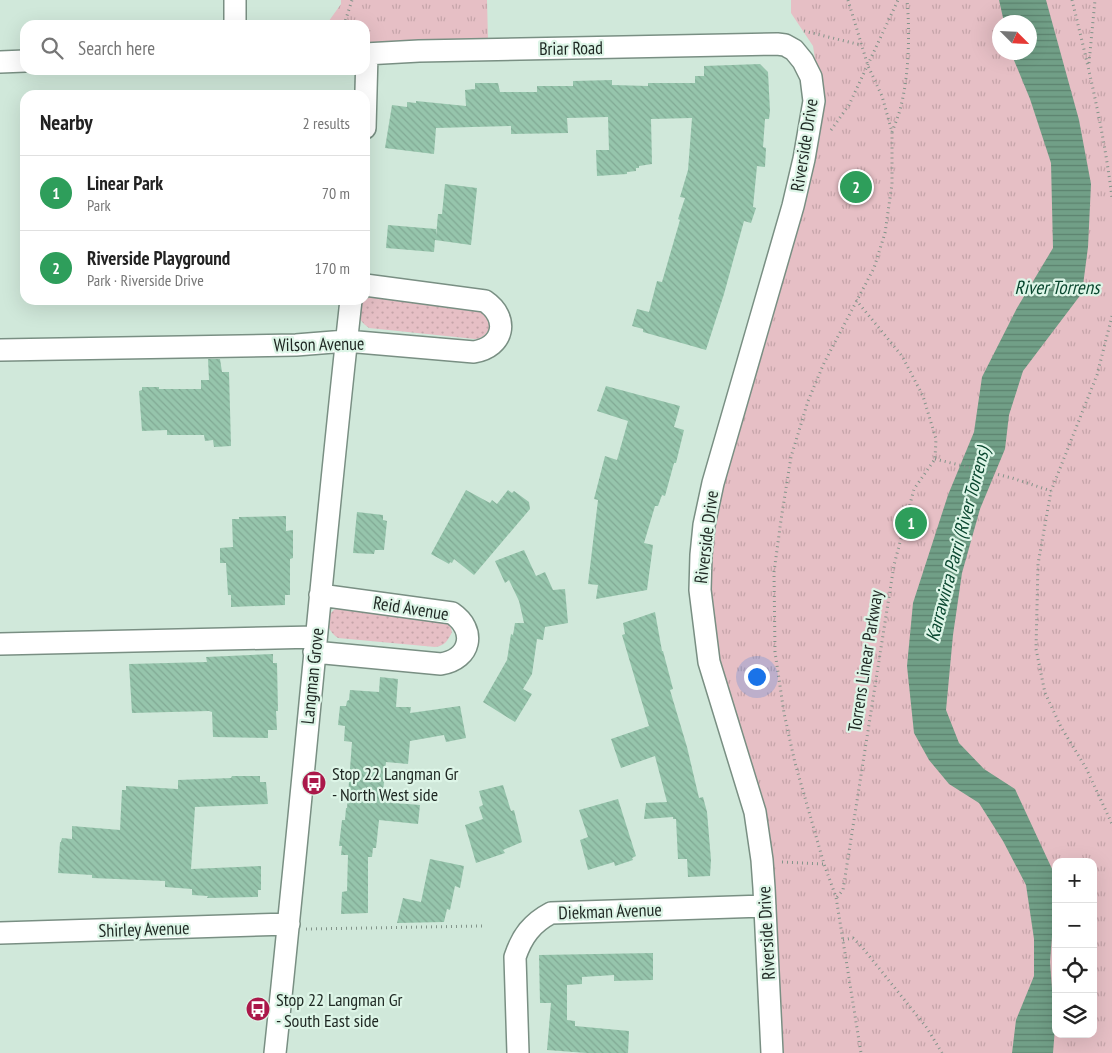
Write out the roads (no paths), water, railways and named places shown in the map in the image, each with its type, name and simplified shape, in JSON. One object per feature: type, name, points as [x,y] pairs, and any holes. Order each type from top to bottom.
[{"type":"street","points":[[235,0],[235,20]]},
{"type":"street","name":"Briar Road","points":[[370,54],[777,44]]},
{"type":"street","name":"Riverside Drive","points":[[772,1053],[762,860],[755,812],[709,662],[700,590],[704,525],[712,483],[793,206],[814,101],[811,77],[803,61],[794,50],[785,45],[777,44]]},
{"type":"street","points":[[0,62],[20,61]]},
{"type":"street","points":[[366,75],[366,90]]},
{"type":"street","name":"Wilson Avenue","points":[[0,350],[296,345],[346,341],[474,352],[483,351],[494,344],[498,336],[500,329],[499,316],[493,307],[485,301],[370,286]]},
{"type":"street","name":"Langman Grove","points":[[275,1053],[297,927],[315,645],[350,305]]},
{"type":"street","name":"Reid Avenue","points":[[0,644],[315,645],[441,664],[461,656],[468,641],[466,628],[460,619],[452,613],[320,595]]},
{"type":"street","name":"Diekman Avenue","points":[[518,1053],[515,957],[520,943],[529,928],[551,912],[765,906]]},
{"type":"street","name":"Shirley Avenue","points":[[0,933],[297,927]]},
{"type":"water","name":"River Torrens","points":[[999,0],[1046,0],[1079,120],[1091,184],[1088,247],[1082,293],[1023,371],[1009,415],[1005,449],[980,509],[962,573],[953,635],[946,710],[959,743],[984,769],[1015,789],[1052,869],[1050,962],[1052,1038],[1054,1038],[1053,1053],[1012,1053],[1016,1020],[1034,976],[1034,939],[1026,885],[1003,841],[979,803],[949,784],[929,760],[914,733],[907,666],[913,603],[948,495],[974,432],[982,377],[1017,308],[1053,248],[1051,163],[1030,99],[1014,60],[1037,60],[1037,15],[1002,15]]},
{"type":"place","name":"Riverside Playground","points":[[856,187]]},
{"type":"place","name":"Linear Park","points":[[911,523]]},
{"type":"place","name":"Stop 22 Langman Gr - North West side","points":[[314,783]]},
{"type":"place","name":"Stop 22 Langman Gr - South East side","points":[[258,1009]]},
{"type":"water label","name":"Karrawirra Parri (River Torrens)","points":[[957,544]]}]
